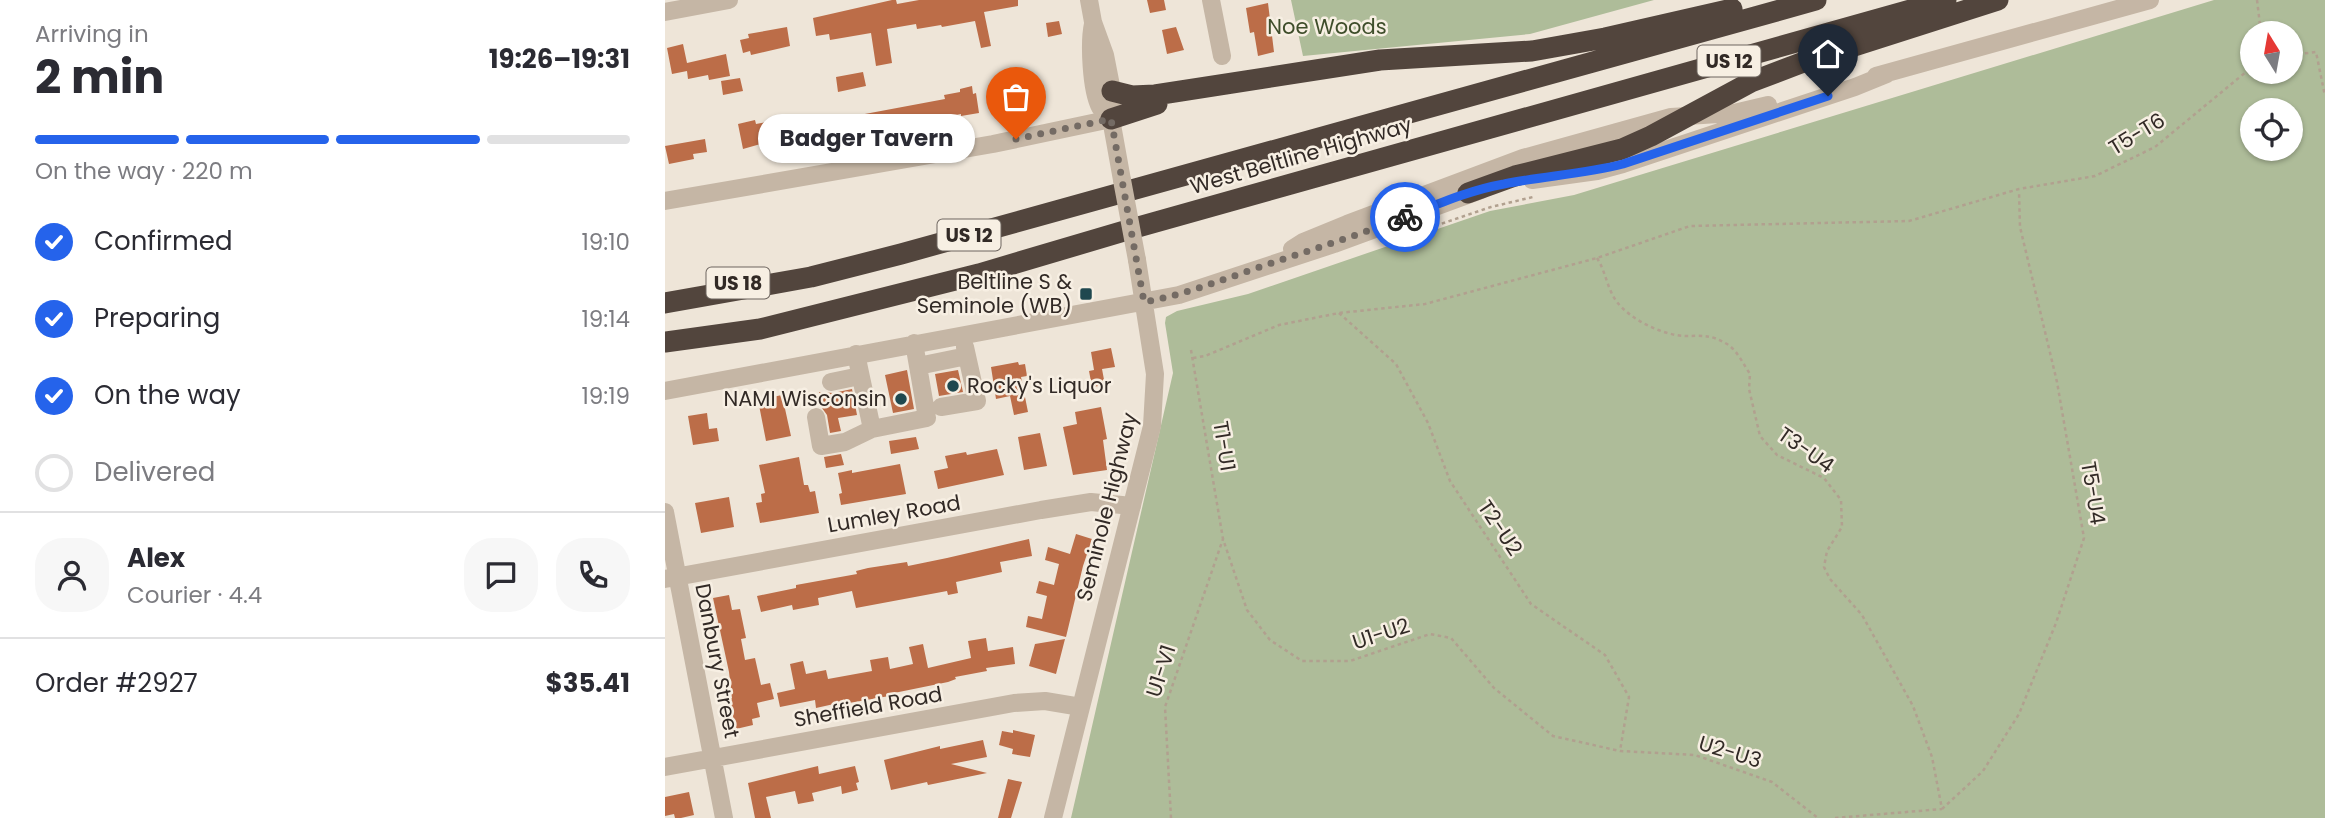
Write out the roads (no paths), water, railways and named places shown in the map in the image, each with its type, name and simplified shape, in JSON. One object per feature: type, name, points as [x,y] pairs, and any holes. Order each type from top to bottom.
[{"type":"highway","points":[[1112,91],[1141,96],[1234,85],[1380,60],[1476,55],[1570,45],[1774,0]]},
{"type":"highway","name":"West Beltline Highway","points":[[665,303],[811,277],[927,247],[1816,0]]},
{"type":"highway","name":"West Beltline Highway","points":[[665,342],[760,329],[979,274],[1144,225],[1947,0]]},
{"type":"highway","points":[[1468,193],[1515,176],[1622,149],[1751,82],[1801,63],[1998,0]]},
{"type":"highway","points":[[1111,119],[1139,108],[1234,85]]},
{"type":"highway","name":"US 18","points":[[665,289],[811,277]]},
{"type":"highway","name":"US 18","points":[[665,350],[760,329]]},
{"type":"street","points":[[665,12],[729,0]]},
{"type":"street","name":"Seminole Highway","points":[[1053,818],[1152,426],[1155,397],[1155,374],[1144,302],[1111,119],[1114,101],[1089,0]]},
{"type":"street","points":[[1211,0],[1222,56]]},
{"type":"street","points":[[665,391],[1179,295],[1334,244],[1468,193],[1504,184],[1597,171],[1623,164],[1887,74],[2150,0]]},
{"type":"street","name":"Seminole Highway","points":[[1093,22],[1090,49],[1097,98],[1100,108],[1111,119]]},
{"type":"street","points":[[1269,264],[1303,242],[1498,167],[1671,117],[1734,113],[1852,80],[1887,74]]},
{"type":"street","points":[[665,201],[993,144],[1111,119]]},
{"type":"street","points":[[941,407],[977,401],[963,334]]},
{"type":"street","points":[[815,417],[821,446],[845,442],[873,429],[927,418],[913,344]]},
{"type":"street","points":[[856,354],[873,429]]},
{"type":"street","points":[[918,366],[967,356]]},
{"type":"street","points":[[831,382],[860,376]]},
{"type":"street","name":"Lumley Road","points":[[671,578],[1041,509],[1091,502],[1132,506]]},
{"type":"street","name":"Danbury Street","points":[[665,512],[671,578],[725,818]]},
{"type":"street","name":"Sheffield Road","points":[[665,767],[1014,703],[1045,701],[1080,707]]},
{"type":"place","name":"Badger Tavern","points":[[1016,139]]},
{"type":"place","name":"Beltline S & Seminole (WB)","points":[[1086,294]]},
{"type":"place","name":"Rocky's Liquor","points":[[953,386]]},
{"type":"place","name":"NAMI Wisconsin","points":[[901,399]]},
{"type":"park label","name":"Noe Woods","points":[[1327,27]]}]
